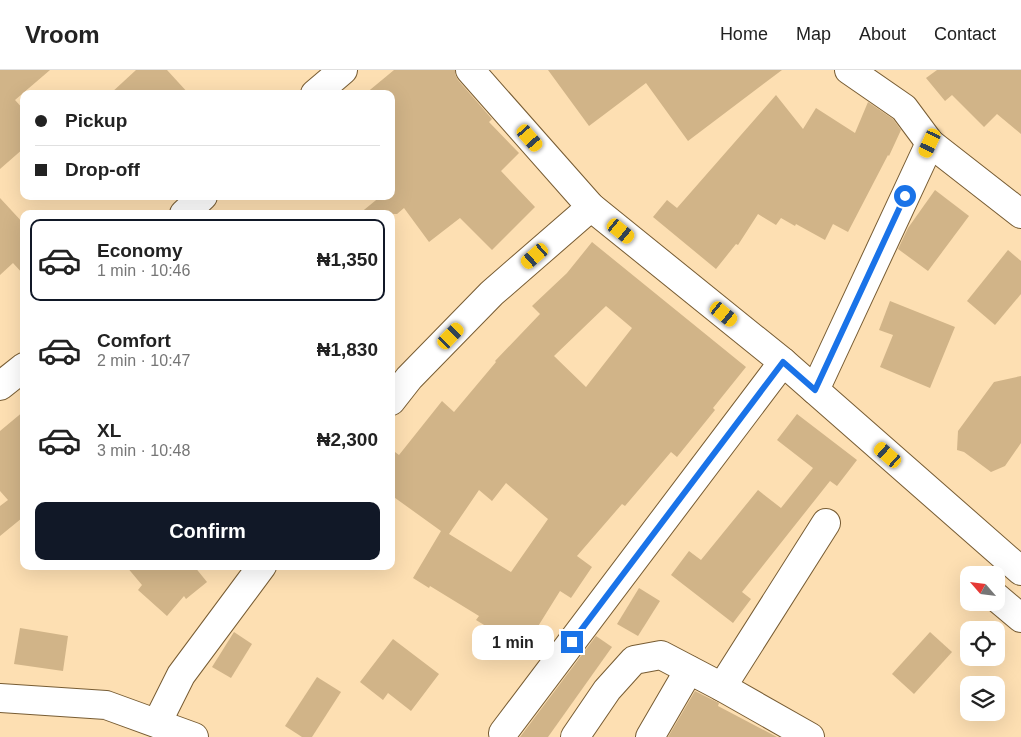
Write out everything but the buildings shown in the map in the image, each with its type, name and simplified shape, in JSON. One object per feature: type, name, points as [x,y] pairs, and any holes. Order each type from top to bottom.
[{"type":"street","points":[[320,90],[342,70]]},
{"type":"street","points":[[470,70],[591,207],[783,362],[1021,571]]},
{"type":"street","points":[[849,70],[904,108],[930,143],[1021,214]]},
{"type":"street","points":[[815,390],[930,143]]},
{"type":"street","points":[[188,210],[199,200]]},
{"type":"street","points":[[395,396],[409,378],[492,293],[591,207]]},
{"type":"street","points":[[503,733],[783,362]]},
{"type":"street","points":[[0,386],[20,370]]},
{"type":"street","points":[[722,687],[826,523]]},
{"type":"street","points":[[157,723],[181,674],[259,570]]},
{"type":"street","points":[[1005,605],[1021,618]]},
{"type":"street","points":[[574,737],[607,690],[634,660],[661,655],[722,687],[802,735]]},
{"type":"street","points":[[650,737],[689,670]]},
{"type":"street","points":[[0,698],[106,705],[194,737]]},
{"type":"route","points":[[572,642],[783,362],[815,390],[905,196]]}]
